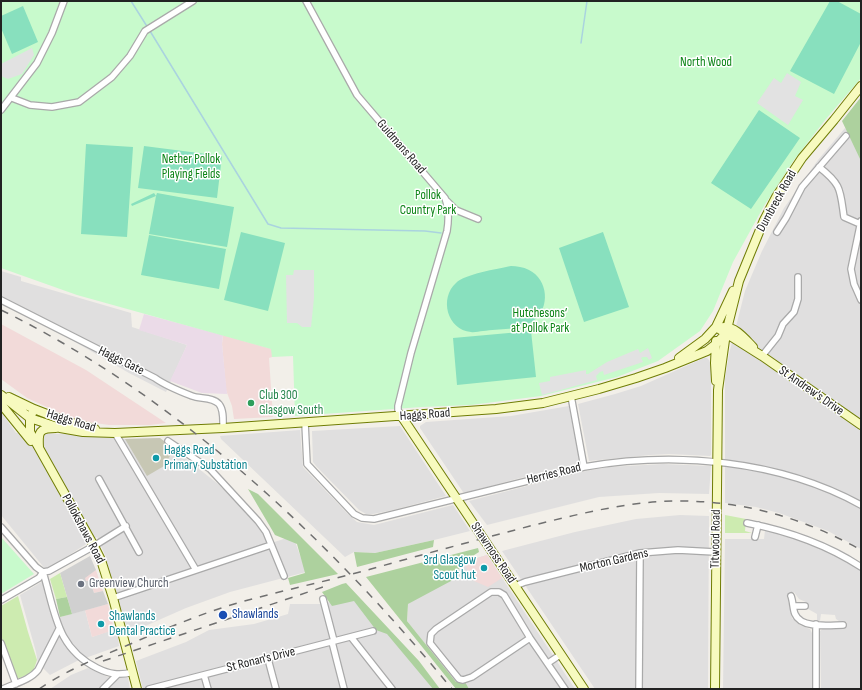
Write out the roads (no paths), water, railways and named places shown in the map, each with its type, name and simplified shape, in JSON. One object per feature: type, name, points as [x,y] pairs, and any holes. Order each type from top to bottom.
[{"type":"main road","name":"Dumbreck Road","points":[[727,330],[738,281],[761,226],[776,196],[802,158],[861,86]]},
{"type":"main road","points":[[665,368],[705,339],[716,326],[738,281]]},
{"type":"main road","name":"St Andrew's Drive","points":[[716,326],[727,330],[861,425]]},
{"type":"main road","name":"Titwood Road","points":[[716,326],[715,374],[718,390]]},
{"type":"main road","name":"Haggs Road","points":[[1,394],[30,418],[60,428],[83,432],[223,428],[402,417],[510,408],[543,403],[572,396],[620,383],[665,368],[707,351],[716,344],[727,330]]},
{"type":"main road","name":"Titwood Road","points":[[715,689],[715,552],[718,390],[727,330]]},
{"type":"main road","points":[[1,394],[34,409],[30,418]]},
{"type":"main road","points":[[1,404],[20,429],[39,450]]},
{"type":"main road","name":"Haggs Road","points":[[34,409],[65,421],[111,432]]},
{"type":"main road","name":"Shawmoss Road","points":[[402,417],[584,689]]},
{"type":"main road","name":"Pollokshaws Road","points":[[30,418],[30,432],[101,560],[113,598],[137,689]]},
{"type":"main road","points":[[39,450],[38,435],[41,431],[50,428],[60,428]]},
{"type":"street","points":[[1,110],[12,98],[38,63],[52,33],[64,1]]},
{"type":"street","points":[[12,98],[30,105],[52,107],[79,102],[112,77],[130,56],[145,31],[192,1]]},
{"type":"street","name":"Guidmans Road","points":[[306,1],[357,95],[456,210],[478,219]]},
{"type":"street","points":[[777,232],[802,187],[846,136]]},
{"type":"street","points":[[819,167],[830,175],[839,186],[844,217],[860,222],[851,269],[854,284],[861,300]]},
{"type":"street","points":[[402,417],[398,410],[398,406],[411,353],[447,231],[448,210],[445,198]]},
{"type":"street","points":[[762,356],[778,336],[783,324],[794,312],[798,299],[798,277]]},
{"type":"street","name":"Haggs Gate","points":[[1,300],[155,378],[164,384],[193,396],[216,401],[222,410],[223,428]]},
{"type":"street","points":[[572,396],[584,467]]},
{"type":"street","name":"Herries Road","points":[[305,423],[307,464],[354,514],[366,519],[374,519],[584,467],[617,462],[656,459],[717,462],[770,471],[797,478],[861,505]]},
{"type":"street","points":[[111,432],[120,442],[196,570]]},
{"type":"street","points":[[168,441],[210,469],[258,521],[266,532],[284,576]]},
{"type":"street","points":[[99,479],[139,552]]},
{"type":"street","points":[[747,523],[786,532],[811,541],[837,553],[861,567]]},
{"type":"street","points":[[755,537],[758,525]]},
{"type":"street","points":[[43,572],[49,572],[126,526]]},
{"type":"street","points":[[1,527],[43,572],[59,629],[70,648],[85,661],[103,671],[117,675],[124,675],[132,672]]},
{"type":"street","points":[[113,598],[271,546]]},
{"type":"street","name":"Morton Gardens","points":[[515,586],[640,553],[678,550],[715,552]]},
{"type":"street","points":[[639,689],[640,553]]},
{"type":"street","points":[[1,600],[39,578],[43,572]]},
{"type":"street","points":[[530,638],[472,677],[463,680],[459,679],[430,643],[431,634],[436,630],[494,591],[499,592],[504,595],[563,688]]},
{"type":"street","points":[[791,596],[794,612],[800,621],[806,624],[843,625]]},
{"type":"street","points":[[323,599],[344,689]]},
{"type":"street","points":[[794,606],[805,606]]},
{"type":"street","points":[[816,624],[816,689]]},
{"type":"street","points":[[3,689],[30,678],[38,670],[59,629]]},
{"type":"street","name":"St Ronan's Drive","points":[[149,689],[373,631]]},
{"type":"street","points":[[351,637],[392,689]]},
{"type":"street","points":[[1,643],[16,684]]},
{"type":"street","points":[[548,663],[560,655]]},
{"type":"street","points":[[268,659],[276,689]]},
{"type":"street","points":[[103,689],[117,675]]},
{"type":"street","points":[[204,675],[208,689]]},
{"type":"waterway","points":[[131,1],[148,28]]},
{"type":"waterway","points":[[581,43],[587,1]]},
{"type":"waterway","points":[[150,31],[268,224],[281,228],[425,231],[441,233]]},
{"type":"railway","points":[[1,310],[66,345],[128,384],[189,428],[302,526],[405,633],[452,689]]},
{"type":"railway","points":[[39,689],[71,670],[156,633],[226,606],[530,526],[623,506],[642,503],[679,501],[727,504],[751,508],[796,520],[861,550]]},
{"type":"railway","points":[[103,661],[323,587]]},
{"type":"place","name":"Club 300 Glasgow South","points":[[251,403]]},
{"type":"place","name":"Haggs Road Primary Substation","points":[[156,458]]},
{"type":"place","name":"3rd Glasgow Scout hut","points":[[484,568]]},
{"type":"place","name":"Greenview Church","points":[[81,584]]},
{"type":"place","name":"Shawlands","points":[[223,615]]},
{"type":"place","name":"Shawlands Dental Practice","points":[[101,624]]},
{"type":"park label","name":"North Wood","points":[[706,63]]},
{"type":"park label","name":"Nether Pollok Playing Fields","points":[[191,168]]},
{"type":"park label","name":"Pollok Country Park","points":[[428,204]]},
{"type":"park label","name":"Hutchesons’ at Pollok Park","points":[[540,322]]}]
